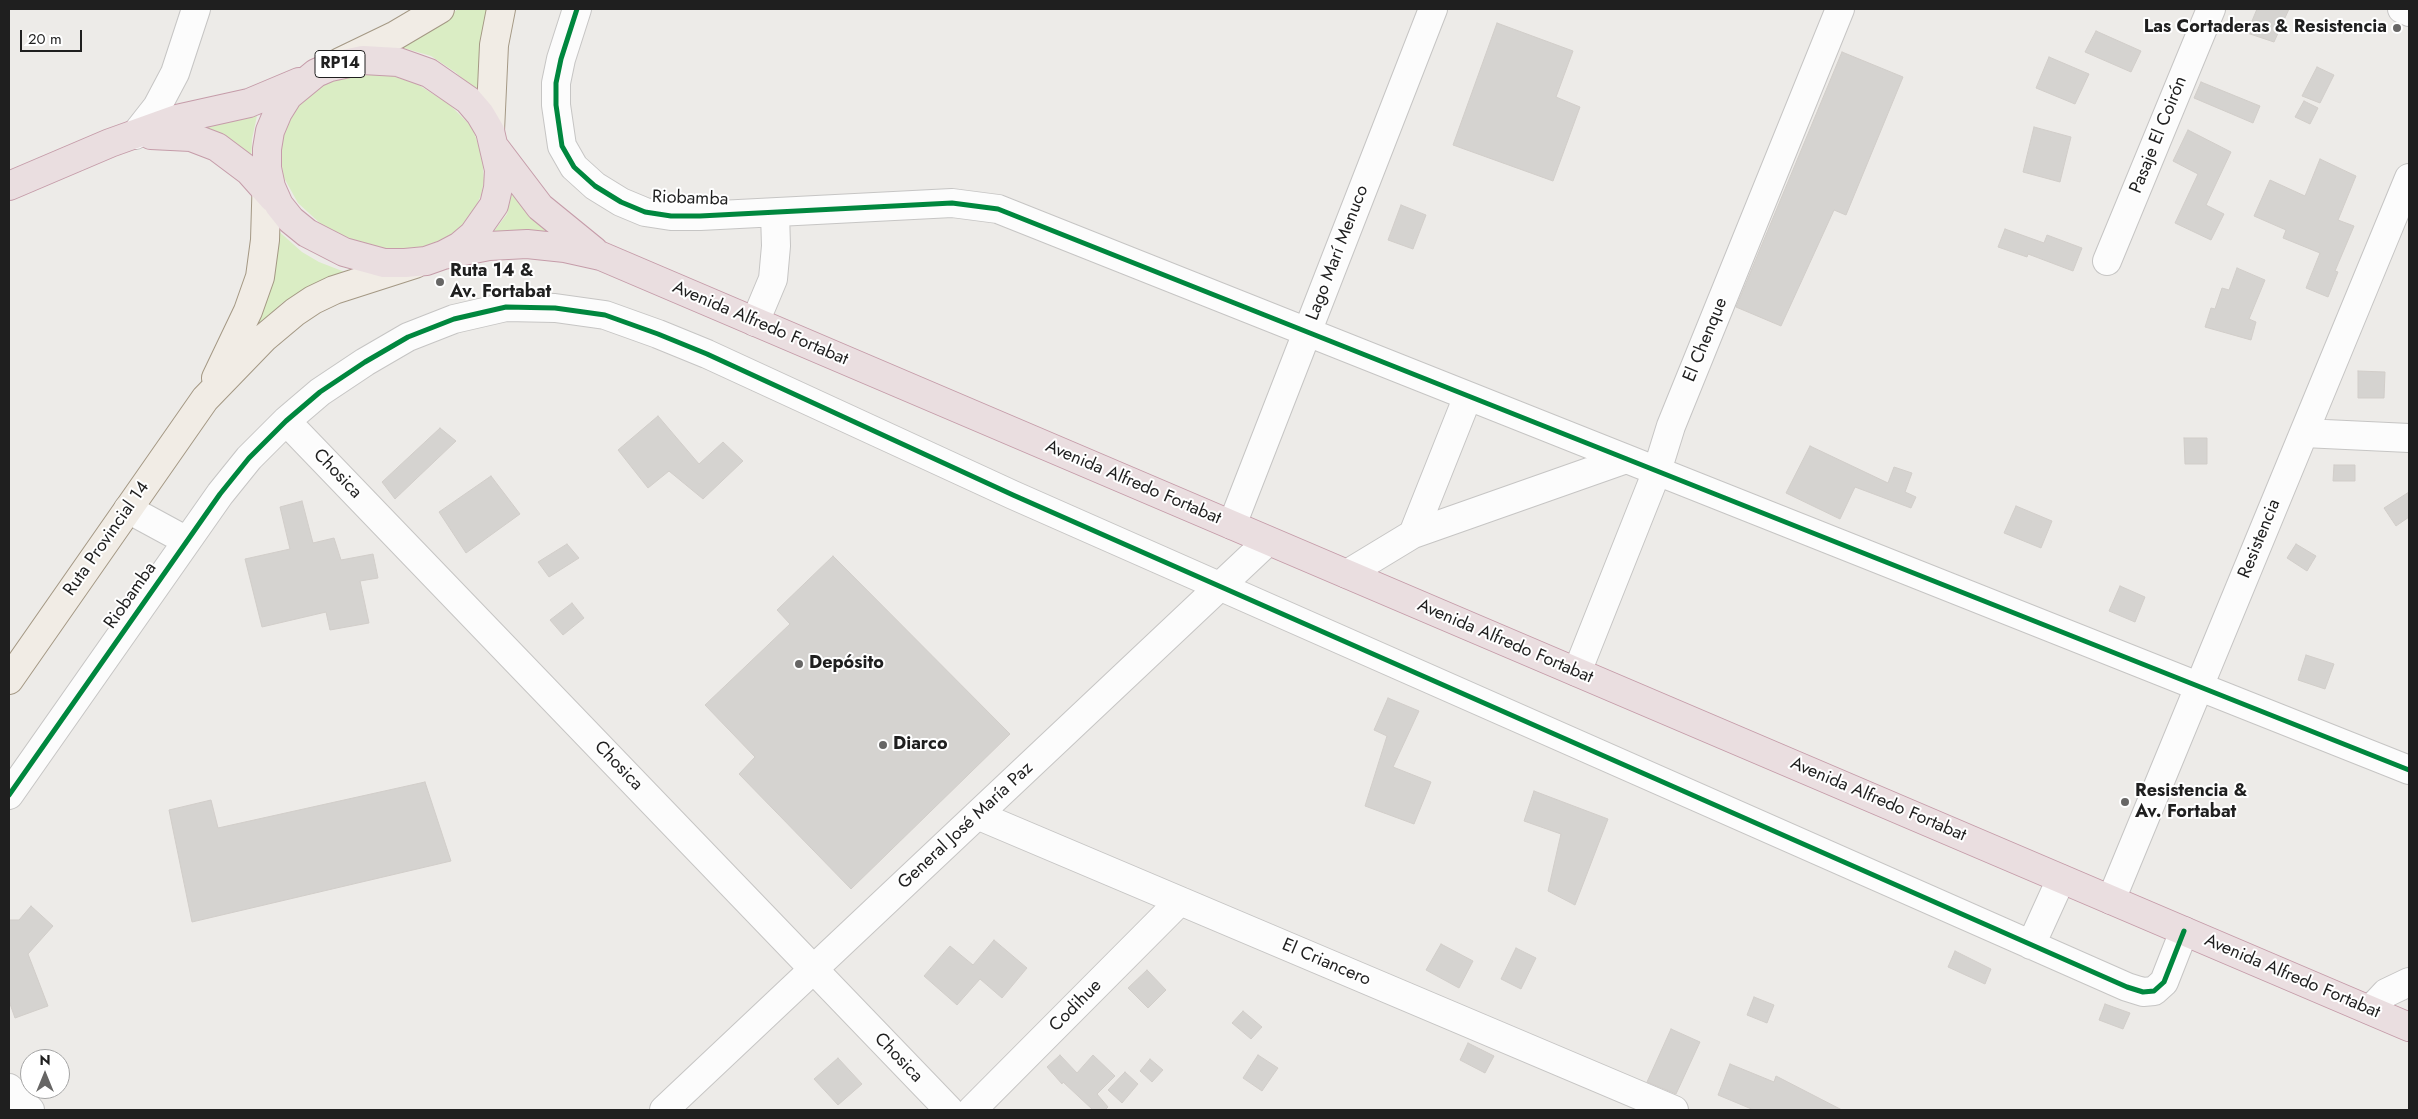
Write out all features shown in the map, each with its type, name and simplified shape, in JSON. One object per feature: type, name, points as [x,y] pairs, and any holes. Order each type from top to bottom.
[{"type":"highway","name":"Ruta Provincial 14","points":[[380,60],[414,67],[442,81],[468,100],[480,114],[493,140],[499,170],[498,188],[494,205],[473,235],[460,246],[435,258],[384,263],[344,252],[307,233],[291,220],[271,188],[267,149],[270,131],[278,112],[288,96],[323,70],[355,61],[380,60]]},
{"type":"highway","points":[[9,186],[88,151],[177,119],[249,103],[323,70]]},
{"type":"highway","points":[[135,135],[178,135],[204,141],[239,162],[271,188]]},
{"type":"highway","name":"Avenida Alfredo Fortabat","points":[[493,140],[540,207],[601,256]]},
{"type":"highway","name":"Avenida Alfredo Fortabat","points":[[435,258],[489,246],[527,244],[565,248],[601,256],[2409,1027]]},
{"type":"main road","name":"Ruta Provincial 14","points":[[323,70],[377,46],[440,9]]},
{"type":"main road","name":"Ruta Provincial 14","points":[[493,140],[494,44],[501,9]]},
{"type":"main road","name":"Ruta Provincial 14","points":[[205,399],[255,292],[265,240],[271,188]]},
{"type":"main road","name":"Ruta Provincial 14","points":[[9,680],[205,399],[264,338],[295,312],[313,300],[334,290],[435,258]]},
{"type":"street","points":[[135,135],[157,106],[175,73],[196,9]]},
{"type":"street","name":"Riobamba","points":[[577,9],[561,58],[556,97],[558,126],[562,146],[574,167],[595,186],[621,202],[645,212],[671,216],[775,213],[944,203],[998,209],[2409,770]]},
{"type":"street","name":"Lago Marí Menuco","points":[[1232,525],[1433,9]]},
{"type":"street","name":"El Chenque","points":[[1577,672],[1657,471],[1671,426],[1840,9]]},
{"type":"street","name":"Pasaje El Coirón","points":[[2107,261],[2211,9]]},
{"type":"street","points":[[2402,9],[2409,12]]},
{"type":"street","name":"Resistencia","points":[[2111,900],[2409,178]]},
{"type":"street","points":[[755,322],[773,279],[776,246],[775,213]]},
{"type":"street","name":"Riobamba","points":[[9,795],[220,494],[249,458],[286,421],[320,392],[365,362],[408,337],[454,319],[506,307],[555,308],[605,315],[707,354],[1220,586],[2127,987],[2143,992],[2154,991],[2164,982],[2184,931]]},
{"type":"street","points":[[1413,534],[1468,396]]},
{"type":"street","name":"Chosica","points":[[286,421],[949,1110]]},
{"type":"street","points":[[2304,433],[2409,438]]},
{"type":"street","points":[[1347,574],[1413,534],[1626,458]]},
{"type":"street","points":[[128,509],[187,541]]},
{"type":"street","name":"General José María Paz","points":[[664,1110],[1268,541]]},
{"type":"street","name":"El Criancero","points":[[977,815],[1674,1110]]},
{"type":"street","points":[[2031,945],[2061,879]]},
{"type":"street","name":"Codihue","points":[[972,1110],[1180,901]]},
{"type":"street","points":[[2370,1010],[2386,993],[2409,982]]},
{"type":"street","points":[[9,1088],[30,1110]]},
{"type":"green space","points":[[458,9],[492,9],[483,97],[455,72],[431,56],[392,47],[447,18]]},
{"type":"green space","points":[[383,73],[417,84],[449,104],[472,127],[482,154],[484,181],[476,206],[459,229],[445,239],[429,246],[412,250],[373,248],[322,225],[298,203],[283,176],[280,146],[284,130],[292,112],[315,86],[348,74]]},
{"type":"green space","points":[[258,111],[252,139],[251,162],[186,130],[228,122]]},
{"type":"green space","points":[[512,191],[565,239],[491,235],[507,214]]},
{"type":"green space","points":[[275,228],[302,252],[319,262],[350,274],[298,294],[282,303],[248,337]]},
{"type":"building","points":[[2257,9],[2289,9],[2274,42],[2247,33]]},
{"type":"building","points":[[1497,23],[1573,51],[1556,97],[1580,107],[1553,181],[1453,145]]},
{"type":"building","points":[[2096,31],[2141,51],[2131,72],[2085,52]]},
{"type":"building","points":[[1842,52],[1903,77],[1846,215],[1834,210],[1781,326],[1736,307]]},
{"type":"building","points":[[2049,57],[2089,74],[2075,104],[2036,88]]},
{"type":"building","points":[[2317,67],[2334,75],[2320,103],[2302,96]]},
{"type":"building","points":[[2201,82],[2260,106],[2253,123],[2194,98]]},
{"type":"building","points":[[2304,101],[2318,108],[2310,124],[2295,117]]},
{"type":"building","points":[[2034,127],[2071,137],[2060,182],[2023,172]]},
{"type":"building","points":[[2188,130],[2231,152],[2206,205],[2224,214],[2211,240],[2175,223],[2198,174],[2173,161]]},
{"type":"building","points":[[2320,159],[2356,176],[2338,220],[2354,226],[2335,271],[2338,272],[2328,297],[2306,288],[2320,253],[2283,238],[2286,230],[2254,216],[2270,180],[2305,196]]},
{"type":"building","points":[[1401,205],[1426,215],[1413,249],[1388,240]]},
{"type":"building","points":[[2005,229],[2044,243],[2047,235],[2082,248],[2073,271],[2028,254],[2027,257],[1998,247]]},
{"type":"building","points":[[2237,268],[2265,280],[2249,319],[2256,322],[2251,340],[2205,327],[2211,308],[2215,309],[2222,288],[2229,290]]},
{"type":"building","points":[[2358,371],[2385,372],[2384,398],[2358,398]]},
{"type":"building","points":[[658,416],[699,464],[723,442],[743,461],[703,499],[669,471],[648,488],[618,450]]},
{"type":"building","points":[[440,428],[456,441],[395,499],[382,482]]},
{"type":"building","points":[[2184,438],[2207,438],[2207,464],[2185,464]]},
{"type":"building","points":[[1810,446],[1888,483],[1894,467],[1912,473],[1905,492],[1916,497],[1911,508],[1855,487],[1840,519],[1786,493]]},
{"type":"building","points":[[2334,465],[2355,465],[2355,481],[2333,481]]},
{"type":"building","points":[[491,476],[520,514],[466,553],[439,512]]},
{"type":"building","points":[[2409,492],[2409,517],[2396,526],[2384,508]]},
{"type":"building","points":[[302,501],[313,543],[334,538],[341,560],[373,554],[378,578],[360,581],[369,623],[330,630],[326,612],[262,627],[245,559],[290,549],[280,507]]},
{"type":"building","points":[[2016,506],[2052,521],[2041,548],[2004,533]]},
{"type":"building","points":[[567,544],[579,558],[549,577],[538,562]]},
{"type":"building","points":[[2296,544],[2316,556],[2307,571],[2287,558]]},
{"type":"building","name":"Diarco","points":[[833,556],[1010,734],[851,889],[739,774],[755,757],[705,705],[790,624],[777,610]]},
{"type":"building","points":[[2120,586],[2145,597],[2135,622],[2109,611]]},
{"type":"building","points":[[572,603],[584,618],[563,635],[550,620]]},
{"type":"building","points":[[2306,655],[2334,664],[2325,689],[2298,680]]},
{"type":"building","points":[[1388,698],[1419,711],[1393,767],[1431,782],[1414,824],[1365,806],[1387,736],[1374,730]]},
{"type":"building","points":[[425,782],[451,861],[192,922],[169,810],[211,800],[218,828]]},
{"type":"building","points":[[1534,791],[1608,819],[1575,905],[1548,891],[1561,834],[1524,821]]},
{"type":"building","points":[[31,906],[53,926],[28,954],[48,1006],[15,1018],[9,1001],[9,920],[19,920]]},
{"type":"building","points":[[994,940],[1027,968],[1002,998],[980,979],[957,1005],[924,976],[950,946],[973,965]]},
{"type":"building","points":[[1441,944],[1473,961],[1459,988],[1426,970]]},
{"type":"building","points":[[1516,948],[1536,958],[1521,989],[1501,979]]},
{"type":"building","points":[[1955,951],[1991,969],[1985,984],[1948,967]]},
{"type":"building","points":[[1147,970],[1166,990],[1148,1008],[1128,988]]},
{"type":"building","points":[[1754,997],[1774,1005],[1767,1023],[1747,1015]]},
{"type":"building","points":[[2105,1004],[2130,1013],[2123,1029],[2099,1020]]},
{"type":"building","points":[[1243,1011],[1262,1027],[1251,1039],[1232,1023]]},
{"type":"building","points":[[1671,1029],[1700,1042],[1676,1094],[1647,1082]]},
{"type":"building","points":[[1468,1043],[1494,1056],[1485,1073],[1460,1060]]},
{"type":"building","points":[[1060,1055],[1077,1073],[1093,1055],[1115,1076],[1097,1094],[1108,1107],[1105,1110],[1093,1110],[1063,1082],[1062,1084],[1047,1067]]},
{"type":"building","points":[[1258,1055],[1278,1068],[1262,1091],[1243,1078]]},
{"type":"building","points":[[838,1058],[862,1084],[838,1105],[814,1079]]},
{"type":"building","points":[[1150,1059],[1163,1070],[1152,1082],[1140,1071]]},
{"type":"building","points":[[1730,1064],[1774,1082],[1776,1076],[1842,1110],[1754,1110],[1718,1095]]},
{"type":"building","points":[[1125,1072],[1138,1084],[1122,1103],[1108,1090]]},
{"type":"cycle path","points":[[577,9],[561,59],[556,83],[556,105],[562,146],[574,167],[595,186],[621,202],[645,212],[671,216],[700,216],[952,203],[998,209],[2409,770]]},
{"type":"cycle path","points":[[9,795],[220,494],[249,458],[286,421],[320,392],[365,362],[408,337],[454,319],[506,307],[555,308],[605,315],[707,354],[1013,495],[2127,987],[2143,992],[2154,991],[2164,982],[2184,931]]},
{"type":"place","name":"Las Cortaderas & Resistencia","points":[[2397,28]]},
{"type":"place","name":"Ruta 14 & Av. Fortabat","points":[[440,282]]},
{"type":"place","name":"Depósito","points":[[799,664]]},
{"type":"place","name":"Diarco","points":[[883,745]]},
{"type":"place","name":"Resistencia & Av. Fortabat","points":[[2125,802]]}]
